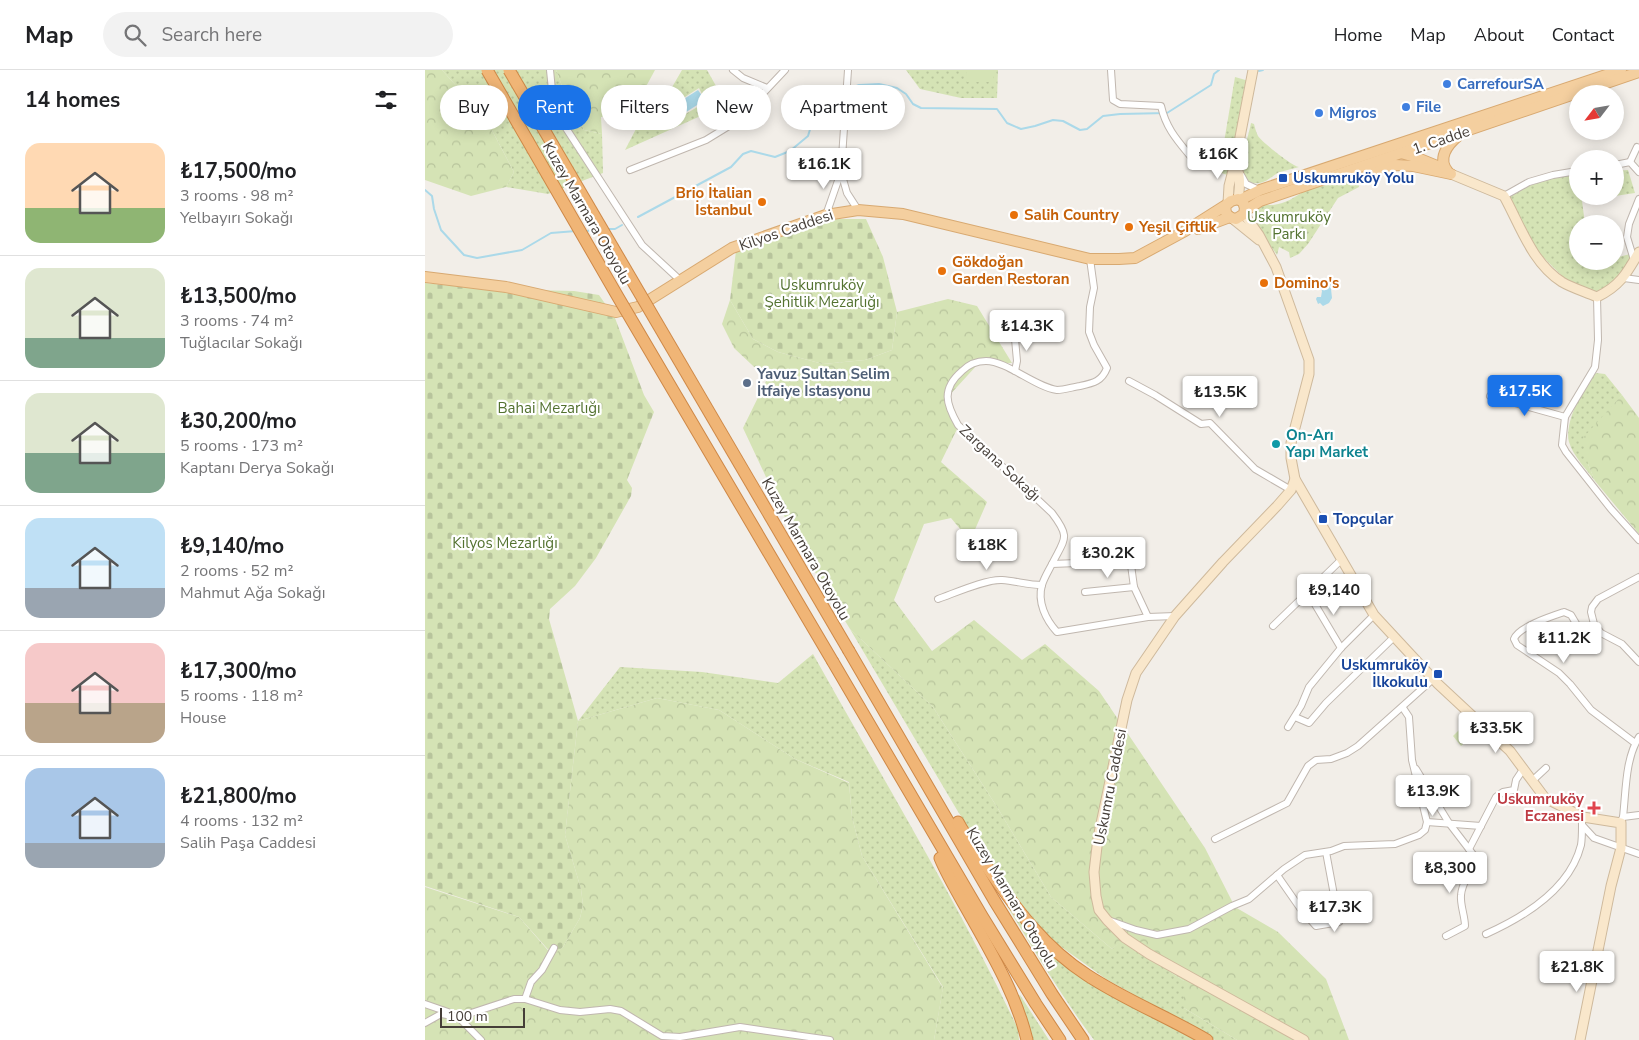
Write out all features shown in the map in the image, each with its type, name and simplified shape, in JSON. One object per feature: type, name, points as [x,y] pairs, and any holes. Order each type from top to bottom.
[{"type":"highway","name":"Kuzey Marmara Otoyolu","points":[[487,70],[927,823],[1014,970],[1060,1040]]},
{"type":"highway","name":"Kuzey Marmara Otoyolu","points":[[509,70],[1009,925],[1083,1040]]},
{"type":"highway","points":[[900,738],[929,776],[960,827],[1012,903],[1046,942],[1073,965],[1098,982],[1207,1040]]},
{"type":"highway","points":[[927,823],[943,864],[1016,1003],[1027,1040]]},
{"type":"main road","points":[[1233,202],[1229,186],[1253,70]]},
{"type":"main road","name":"1. Cadde","points":[[1185,231],[1233,202],[1260,190],[1616,71]]},
{"type":"main road","name":"1. Cadde","points":[[1244,213],[1260,201],[1639,72]]},
{"type":"main road","points":[[1451,174],[1444,167],[1444,153],[1447,146],[1460,134]]},
{"type":"main road","points":[[1384,150],[1415,157],[1439,166],[1451,174]]},
{"type":"main road","points":[[1235,163],[1239,173],[1240,187],[1226,212],[1263,244]]},
{"type":"main road","points":[[1342,174],[1395,165],[1413,166],[1451,174],[1504,196],[1530,247],[1552,274],[1563,283],[1597,297],[1606,293],[1624,278],[1637,256]]},
{"type":"main road","points":[[1185,231],[1231,218],[1239,218],[1244,213],[1245,206],[1233,202]]},
{"type":"main road","points":[[1254,228],[1251,213],[1255,204]]},
{"type":"main road","name":"Kilyos Caddesi","points":[[425,277],[506,286],[615,312],[638,307],[732,248],[826,215],[858,210],[903,214],[1090,259],[1117,260],[1135,258],[1185,231]]},
{"type":"main road","points":[[1244,213],[1276,267],[1309,360],[1309,374],[1291,442],[1291,458],[1295,480],[1374,615],[1433,679],[1510,751],[1545,798],[1582,821],[1622,820],[1621,848],[1611,886],[1580,1040]]},
{"type":"main road","name":"Uskumru Caddesi","points":[[1295,480],[1291,490],[1211,574],[1175,616],[1136,674],[1127,700],[1098,838],[1094,872],[1099,910],[1125,938],[1149,954],[1304,1040]]},
{"type":"street","points":[[550,70],[552,90],[562,122],[642,245],[681,281]]},
{"type":"street","points":[[733,70],[743,78],[760,85]]},
{"type":"street","points":[[770,85],[785,70]]},
{"type":"street","points":[[826,215],[841,172],[847,70]]},
{"type":"street","points":[[1111,70],[1113,100],[1120,104],[1161,106],[1163,117],[1169,129],[1191,157]]},
{"type":"street","points":[[630,170],[706,140],[722,130]]},
{"type":"street","points":[[1630,162],[1637,147]]},
{"type":"street","points":[[1624,163],[1630,162]]},
{"type":"street","points":[[1630,162],[1639,172]]},
{"type":"street","points":[[841,172],[847,193],[858,210]]},
{"type":"street","points":[[1504,196],[1529,182],[1553,174],[1569,172]]},
{"type":"street","points":[[1239,173],[1246,184],[1260,190]]},
{"type":"street","points":[[1637,256],[1627,237],[1629,224],[1639,199]]},
{"type":"street","name":"Zargana Sokağı","points":[[1041,585],[1065,538],[1063,526],[1052,513],[958,425],[949,409],[947,392],[951,381],[973,362],[988,361],[1015,371],[1037,383],[1058,390],[1089,384],[1103,378],[1107,368],[1089,332],[1089,307],[1094,288],[1090,259]]},
{"type":"street","points":[[1624,278],[1639,280]]},
{"type":"street","points":[[1597,297],[1598,340],[1595,367],[1565,417],[1563,445],[1566,452],[1611,510],[1639,540]]},
{"type":"street","points":[[1015,371],[1017,361],[1014,328],[1017,324]]},
{"type":"street","points":[[1129,381],[1201,424],[1210,423],[1255,469],[1291,490]]},
{"type":"street","points":[[1490,396],[1565,417]]},
{"type":"street","points":[[1273,626],[1341,560]]},
{"type":"street","points":[[1053,564],[1127,561],[1131,565],[1134,587],[1148,617]]},
{"type":"street","points":[[1639,577],[1602,596],[1595,603],[1591,612],[1592,619],[1601,633],[1622,644],[1639,662]]},
{"type":"street","points":[[938,599],[992,581],[1003,580],[1028,585],[1041,585],[1041,603],[1049,623],[1057,632],[1148,617],[1175,616]]},
{"type":"street","points":[[1085,592],[1134,587]]},
{"type":"street","points":[[1309,590],[1310,596],[1341,648]]},
{"type":"street","points":[[1584,637],[1571,615],[1564,612],[1528,627],[1516,634],[1514,639],[1517,646],[1565,678],[1591,710],[1637,740],[1631,758],[1622,820],[1639,815]]},
{"type":"street","points":[[1288,727],[1295,717],[1309,687],[1341,648],[1374,615]]},
{"type":"street","points":[[1295,717],[1309,723],[1326,703],[1394,637]]},
{"type":"street","points":[[1215,839],[1287,803],[1308,766],[1316,760],[1347,753],[1358,746],[1403,708],[1433,679]]},
{"type":"street","points":[[1107,920],[1157,935],[1189,929],[1249,899],[1277,875],[1305,855],[1327,852],[1344,846],[1395,844],[1419,835],[1425,830],[1427,822],[1413,764],[1409,717],[1403,708]]},
{"type":"street","points":[[1413,764],[1449,823],[1475,858],[1461,895],[1465,926],[1446,936]]},
{"type":"street","points":[[1469,848],[1499,794],[1514,790],[1516,780],[1524,768]]},
{"type":"street","points":[[1532,781],[1546,768]]},
{"type":"street","points":[[1582,821],[1594,838],[1639,854]]},
{"type":"street","points":[[1486,934],[1509,924],[1559,886],[1572,866],[1581,844],[1582,821]]},
{"type":"street","points":[[1427,822],[1481,826]]},
{"type":"street","points":[[1277,875],[1300,908],[1316,926],[1339,922],[1327,852]]},
{"type":"street","points":[[525,999],[531,982],[542,970],[554,948]]},
{"type":"street","points":[[425,1023],[441,1014],[459,1017],[515,999],[525,999],[560,1010],[580,1012],[610,1009],[621,1011],[662,1036],[679,1037],[740,1027],[830,1040]]},
{"type":"street","points":[[425,1004],[459,1017],[475,1036],[481,1040]]},
{"type":"green space","points":[[425,70],[442,70],[455,85],[440,85],[440,130],[492,130],[514,172],[506,187],[471,196],[425,180]]},
{"type":"green space","points":[[442,70],[556,70],[562,85],[518,85],[518,130],[584,130],[602,134],[603,173],[548,194],[506,187],[514,172],[492,130],[508,130],[508,85],[455,85]]},
{"type":"green space","points":[[556,70],[655,70],[647,85],[601,85],[602,134],[584,130],[591,130],[591,85],[562,85]]},
{"type":"green space","points":[[682,70],[707,70],[715,85],[697,85],[697,89],[687,96],[687,85],[673,85]]},
{"type":"green space","points":[[906,70],[998,70],[997,98],[961,98],[920,89]]},
{"type":"green space","points":[[966,70],[993,70],[994,82],[967,82]]},
{"type":"green space","points":[[1235,77],[1249,81],[1230,176],[1219,172]]},
{"type":"green space","points":[[697,107],[697,118],[687,122],[687,113]]},
{"type":"green space","points":[[1251,123],[1254,124],[1258,136],[1265,143],[1299,167],[1280,172],[1260,183],[1251,182],[1246,177],[1243,169]]},
{"type":"green space","points":[[635,130],[669,130],[625,150]]},
{"type":"green space","points":[[1624,170],[1628,170],[1635,193],[1624,195]]},
{"type":"green space","name":"Uskumruköy Parkı","points":[[1358,176],[1359,187],[1338,198],[1308,244],[1299,254],[1290,258],[1289,252],[1279,247],[1277,255],[1259,227],[1256,215],[1258,209],[1286,202],[1304,191]]},
{"type":"green space","points":[[1569,176],[1569,205],[1583,205],[1584,215],[1569,215],[1569,270],[1624,270],[1624,256],[1630,254],[1630,260],[1625,272],[1600,293],[1568,282],[1533,247],[1508,197],[1541,181]]},
{"type":"green space","name":"Uskumruköy Şehitlik Mezarlığı","points":[[838,219],[866,219],[883,257],[897,312],[892,350],[865,360],[823,364],[778,352],[753,339],[730,300],[736,251],[816,223]]},
{"type":"green space","name":"Kilyos Mezarlığı","points":[[425,283],[481,289],[574,291],[599,295],[615,318],[644,395],[654,412],[627,480],[632,488],[631,496],[596,558],[575,586],[550,609],[549,619],[578,721],[565,835],[581,889],[583,905],[580,918],[563,947],[553,955],[519,917],[425,886]]},
{"type":"green space","points":[[948,299],[977,306],[1012,363],[978,364],[946,399],[959,425],[941,462],[987,502],[970,541],[951,518],[924,524],[894,600],[932,651],[974,620],[1022,660],[1045,644],[1099,691],[1205,848],[1235,907],[1278,932],[1326,979],[1349,1040],[1237,1040],[1184,1008],[1184,981],[1123,940],[1112,949],[1051,897],[997,807],[933,707],[850,629],[796,541],[743,428],[767,379],[734,348],[722,324],[730,300],[753,339],[778,352],[823,364],[865,360],[892,350],[897,312]]},
{"type":"green space","points":[[1596,373],[1605,374],[1622,395],[1609,411],[1588,464],[1595,481],[1574,452],[1569,442],[1568,434],[1572,415],[1580,396]]},
{"type":"green space","points":[[1622,395],[1639,418],[1639,534],[1595,481],[1588,464],[1582,439]]},
{"type":"green space","points":[[850,629],[933,707],[997,807],[1051,897],[1112,949],[1122,940],[1184,981],[1184,1008],[1237,1040],[1215,1040],[1106,979],[1049,938],[1005,884],[957,810]]},
{"type":"green space","points":[[813,654],[970,933],[1018,1029],[1019,1040],[934,1040],[943,987],[862,856],[852,817],[849,782],[795,759],[719,710],[657,698],[578,721],[620,667],[702,672],[778,683]]},
{"type":"green space","points":[[657,698],[719,710],[795,759],[849,783],[852,817],[862,856],[943,988],[934,1040],[425,1040],[425,887],[519,917],[552,955],[563,947],[580,918],[583,905],[581,889],[565,835],[578,721]]},
{"type":"green space","points":[[1469,720],[1479,730],[1461,746],[1453,736]]},
{"type":"green space","points":[[1007,900],[1040,941],[1198,1040],[1094,1040],[1070,1006],[1004,901]]},
{"type":"green space","points":[[1020,995],[1049,1040],[1032,1040],[1018,996]]},
{"type":"water","points":[[697,91],[697,105],[687,111],[687,97]]},
{"type":"water","points":[[1323,278],[1330,280],[1332,298],[1329,303],[1323,306],[1320,303],[1318,304],[1316,299],[1321,297],[1322,291],[1319,283]]},
{"type":"waterway","points":[[638,217],[731,167],[743,154],[751,151],[775,157],[790,151],[808,136],[812,123],[826,104],[839,93],[859,85],[879,84],[897,88],[906,94],[913,104],[921,108],[997,109],[1007,123],[1021,129],[1053,120],[1063,121],[1080,130],[1087,129],[1103,116],[1167,113],[1211,85],[1214,74],[1219,70]]},
{"type":"waterway","points":[[1259,71],[1263,70]]},
{"type":"waterway","points":[[425,190],[432,196],[441,230],[464,255],[477,258],[522,250],[551,233],[576,231]]},
{"type":"waterway","points":[[608,229],[615,229],[622,225]]},
{"type":"waterway","points":[[586,231],[599,230]]},
{"type":"place","name":"CarrefourSA","points":[[1447,84]]},
{"type":"place","name":"File","points":[[1406,107]]},
{"type":"place","name":"Migros","points":[[1319,113]]},
{"type":"place","name":"Uskumruköy Yolu","points":[[1283,178]]},
{"type":"place","name":"Brio İtalian İstanbul","points":[[762,202]]},
{"type":"place","name":"Salih Country","points":[[1014,215]]},
{"type":"place","name":"Yeşil Çiftlik","points":[[1129,227]]},
{"type":"place","name":"Gökdoğan Garden Restoran","points":[[942,271]]},
{"type":"place","name":"Domino's","points":[[1264,283]]},
{"type":"place","name":"Yavuz Sultan Selim İtfaiye İstasyonu","points":[[747,383]]},
{"type":"place","name":"On-Arı Yapı Market","points":[[1276,444]]},
{"type":"place","name":"Topçular","points":[[1323,519]]},
{"type":"place","name":"Uskumruköy İlkokulu","points":[[1438,674]]},
{"type":"place","name":"Uskumruköy Eczanesi","points":[[1594,808]]},
{"type":"park label","name":"Bahai Mezarlığı","points":[[549,408]]}]
